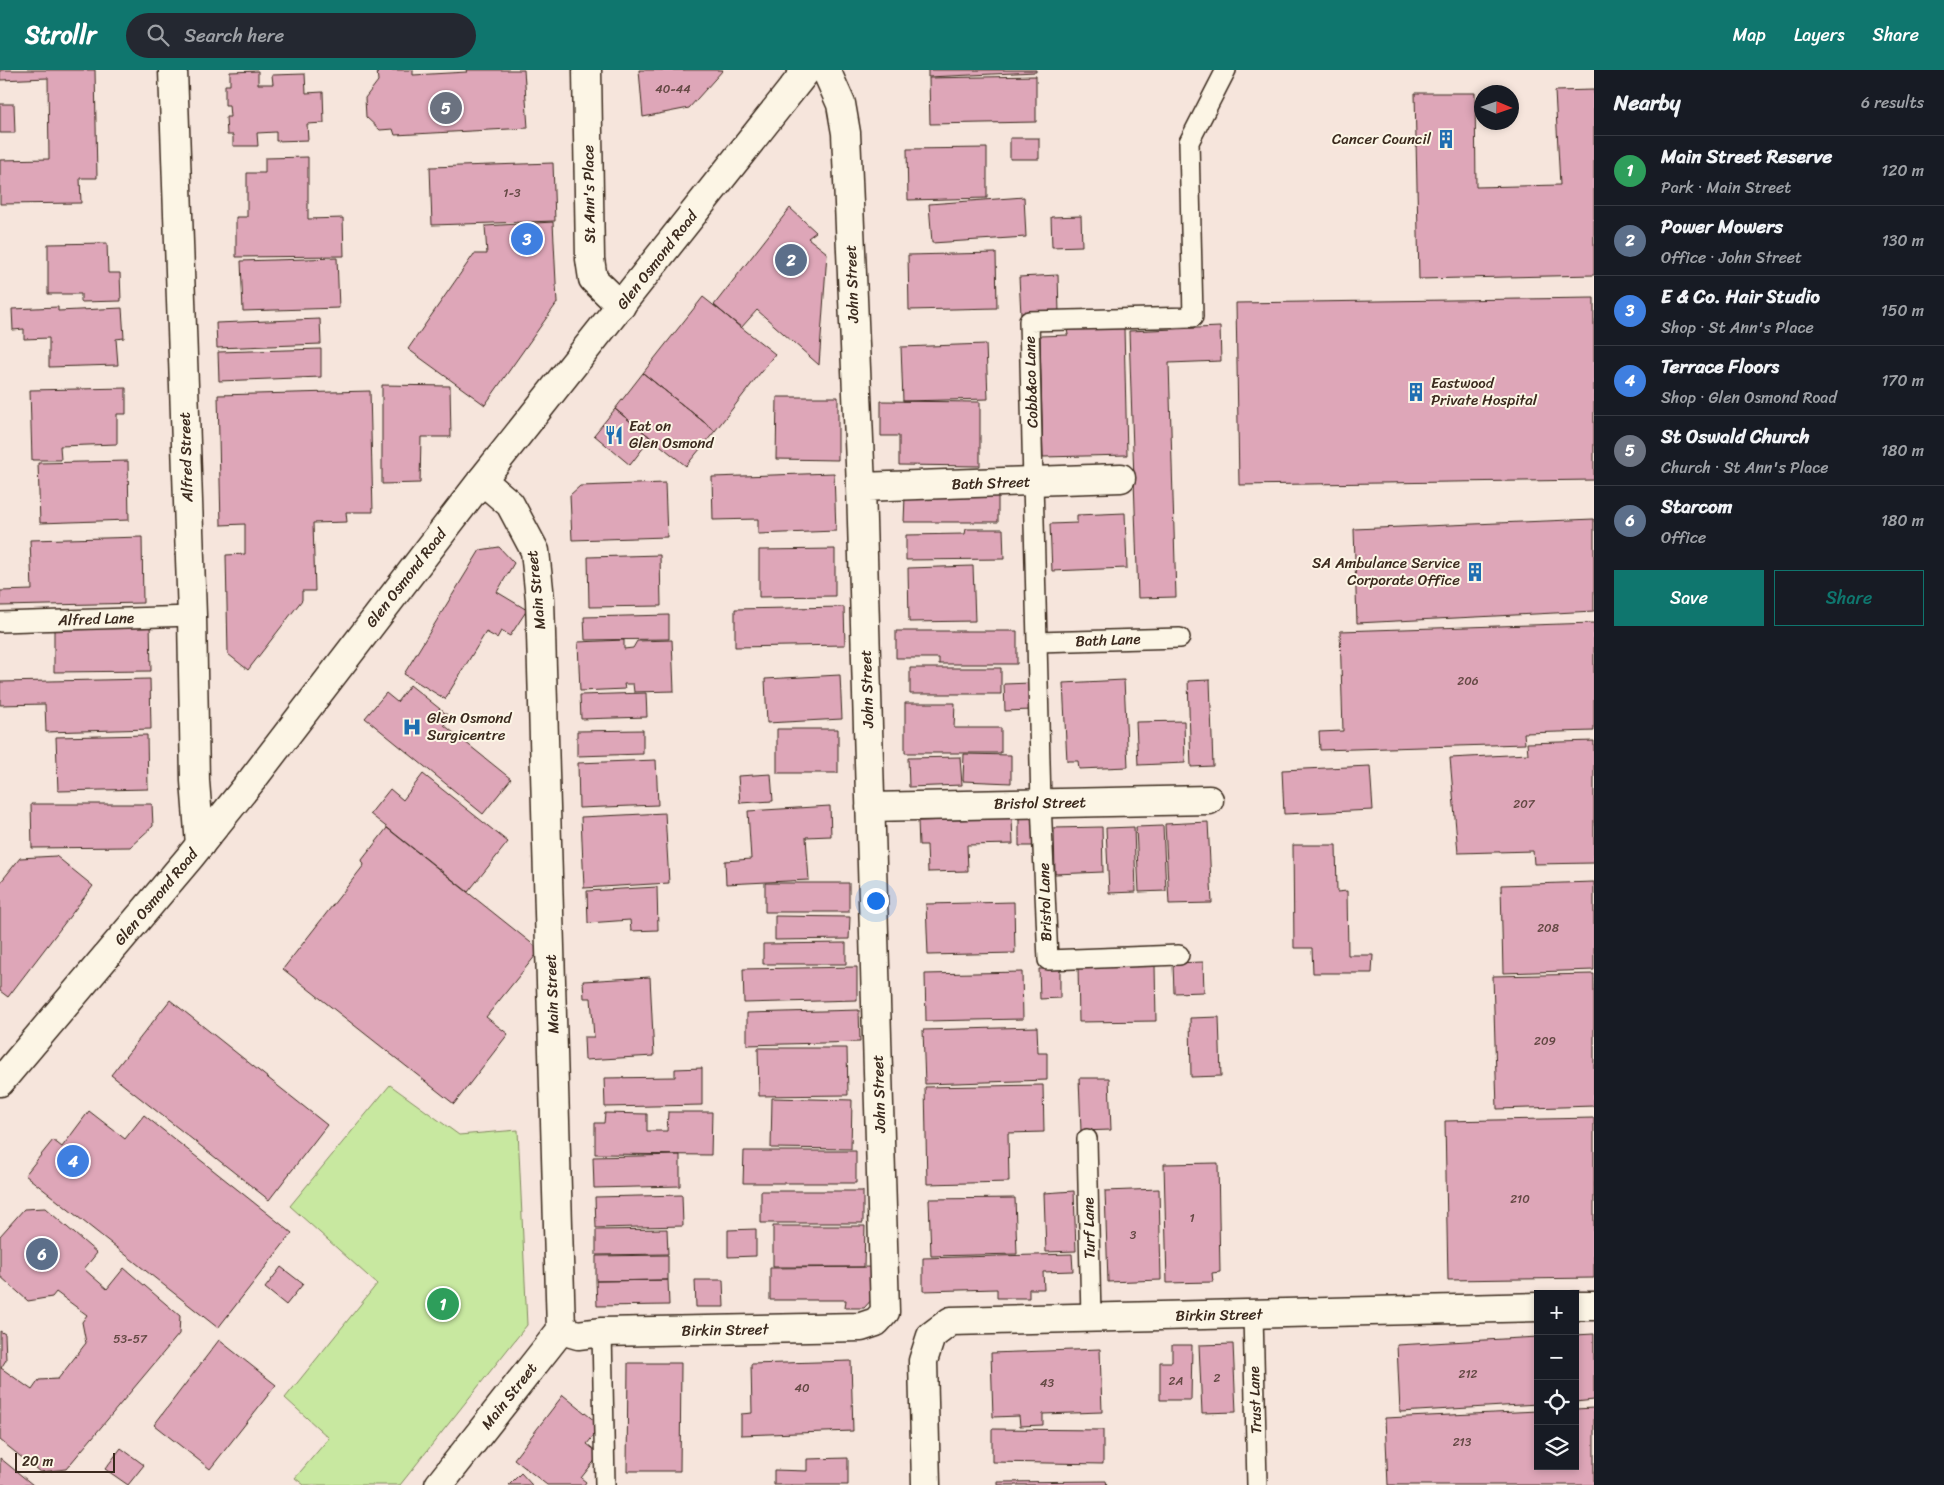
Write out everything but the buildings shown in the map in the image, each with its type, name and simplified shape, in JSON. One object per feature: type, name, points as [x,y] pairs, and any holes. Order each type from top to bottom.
[{"type":"main road","name":"Alfred Street","points":[[173,70],[192,616],[195,781],[200,845]]},
{"type":"main road","name":"St Ann's Place","points":[[587,70],[590,259],[593,279],[621,306]]},
{"type":"main road","name":"Glen Osmond Road","points":[[0,1082],[200,845],[252,780],[482,480],[807,70]]},
{"type":"main road","name":"John Street","points":[[826,70],[841,104],[846,133],[861,488],[885,1312]]},
{"type":"main road","name":"Bath Street","points":[[861,488],[1122,478]]},
{"type":"main road","name":"Main Street","points":[[439,1485],[561,1330],[540,599],[535,551],[510,504],[482,480]]},
{"type":"main road","name":"Bristol Street","points":[[870,807],[1210,800]]},
{"type":"main road","points":[[1579,1306],[1594,1306]]},
{"type":"main road","name":"Birkin Street","points":[[926,1485],[923,1360],[931,1336],[951,1321],[1534,1307]]},
{"type":"main road","name":"Birkin Street","points":[[561,1330],[578,1335],[602,1332],[861,1327],[876,1322],[885,1312]]},
{"type":"lane","name":"Cobb&co Lane","points":[[1041,803],[1029,321],[1193,316],[1189,142],[1226,70]]},
{"type":"lane","name":"Alfred Lane","points":[[0,622],[192,616]]},
{"type":"lane","name":"Bath Lane","points":[[1037,642],[1180,638]]},
{"type":"lane","name":"Bristol Lane","points":[[1041,803],[1048,960],[1179,955]]},
{"type":"lane","name":"Turf Lane","points":[[1087,1138],[1091,1318]]},
{"type":"lane","name":"Trust Lane","points":[[1253,1314],[1258,1485]]},
{"type":"lane","points":[[602,1332],[605,1485]]},
{"type":"green space","points":[[390,1085],[459,1135],[518,1130],[527,1325],[400,1485],[304,1485],[295,1478],[329,1438],[285,1398],[377,1284],[290,1206]]},
{"type":"place","name":"St Oswald Church","points":[[446,108]]},
{"type":"place","name":"Cancer Council","points":[[1446,139]]},
{"type":"place","name":"E & Co. Hair Studio","points":[[527,239]]},
{"type":"place","name":"Power Mowers","points":[[791,260]]},
{"type":"place","name":"Eastwood Private Hospital","points":[[1416,392]]},
{"type":"place","name":"Eat on Glen Osmond","points":[[614,435]]},
{"type":"place","name":"SA Ambulance Service Corporate Office","points":[[1475,572]]},
{"type":"place","name":"Glen Osmond Surgicentre","points":[[412,727]]},
{"type":"place","name":"Terrace Floors","points":[[73,1161]]},
{"type":"place","name":"Starcom","points":[[42,1254]]},
{"type":"place","name":"Main Street Reserve","points":[[443,1304]]}]
